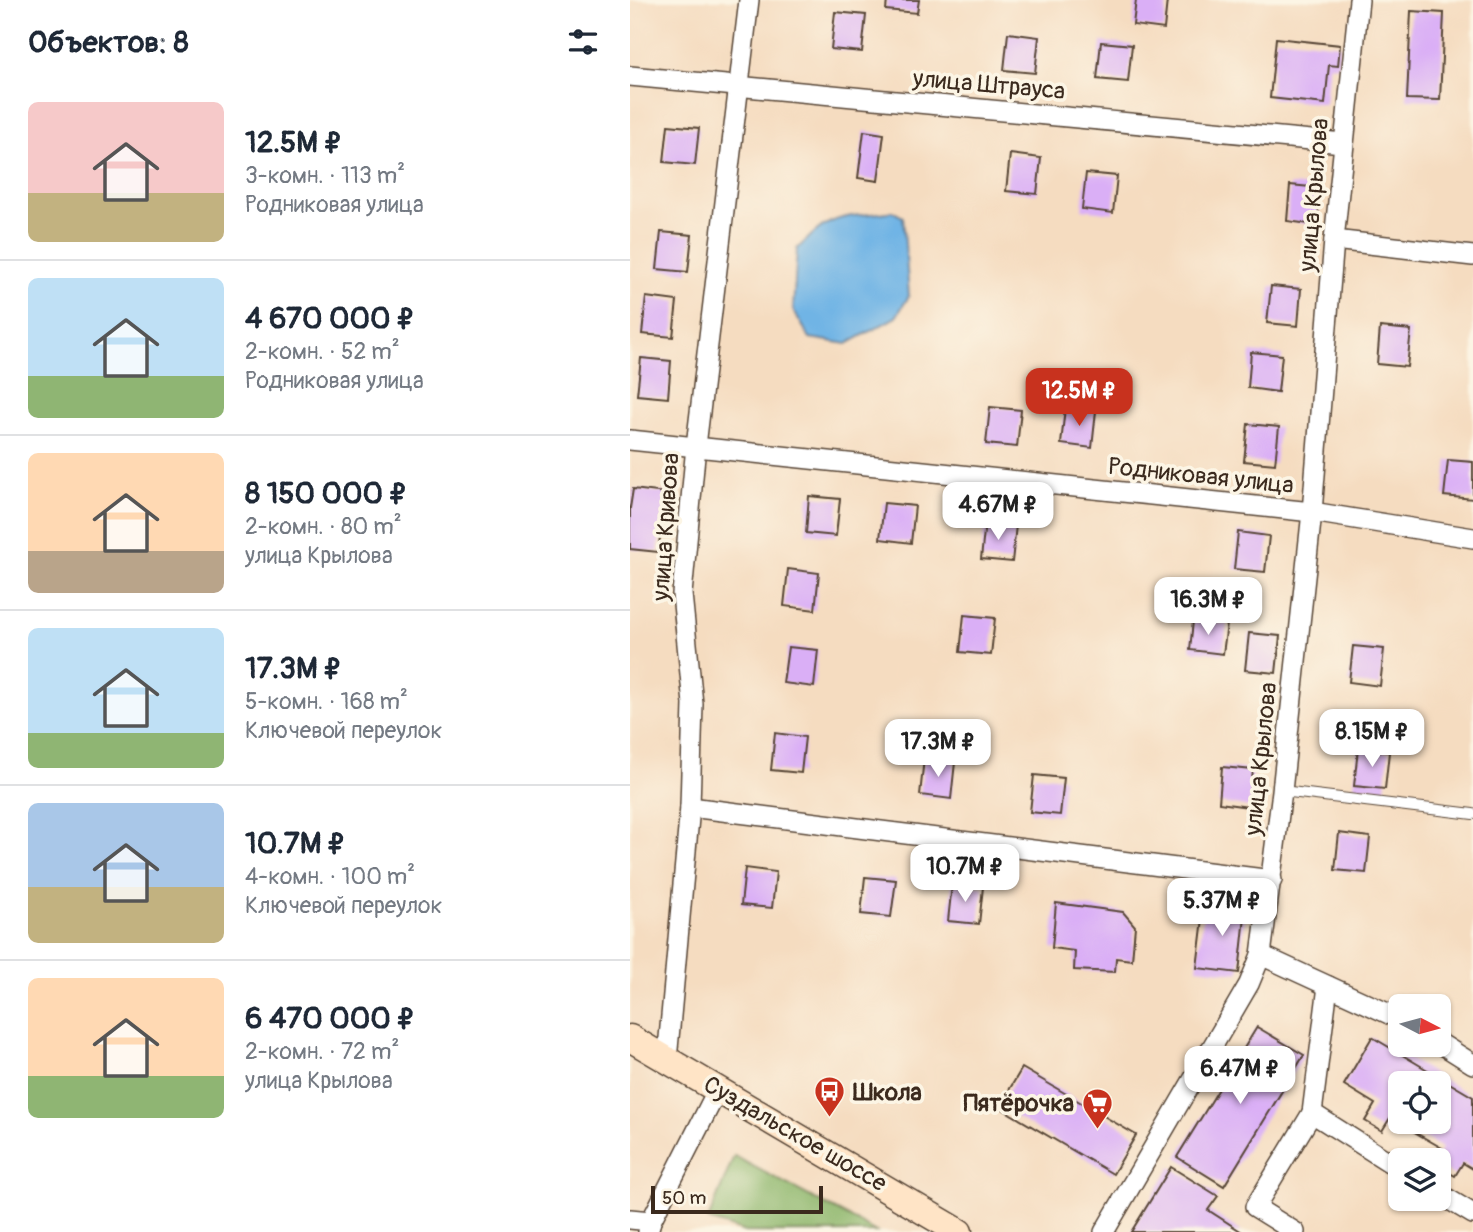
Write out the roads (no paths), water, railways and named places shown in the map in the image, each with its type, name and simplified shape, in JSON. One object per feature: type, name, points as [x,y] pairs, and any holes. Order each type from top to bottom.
[{"type":"main road","name":"Суздальское шоссе","points":[[630,1038],[958,1232]]},
{"type":"street","name":"улица Кривова","points":[[667,1060],[690,807],[693,704],[682,594],[696,446],[749,0]]},
{"type":"street","name":"улица Крылова","points":[[1104,1232],[1249,984],[1261,955],[1272,880],[1312,512],[1334,240],[1359,0]]},
{"type":"street","name":"улица Штрауса","points":[[630,76],[1343,143]]},
{"type":"street","points":[[1334,240],[1473,256]]},
{"type":"street","name":"Родниковая улица","points":[[630,440],[1312,512],[1473,538]]},
{"type":"street","points":[[690,807],[1272,880]]},
{"type":"street","points":[[1261,955],[1388,1014]]},
{"type":"street","points":[[1295,1232],[1255,1207],[1312,1113],[1328,986]]},
{"type":"street","points":[[1451,1050],[1473,1064]]},
{"type":"street","points":[[630,1219],[650,1227],[718,1089]]},
{"type":"street","points":[[1312,1113],[1388,1160]]},
{"type":"street","points":[[1451,1201],[1473,1214]]},
{"type":"lane","points":[[1282,791],[1473,814]]},
{"type":"water","points":[[892,211],[903,217],[909,296],[896,317],[847,344],[810,338],[793,310],[797,249],[819,229],[835,220]]},
{"type":"place","name":"Школа","points":[[830,1119]]},
{"type":"place","name":"Пятёрочка","points":[[1097,1130]]}]
